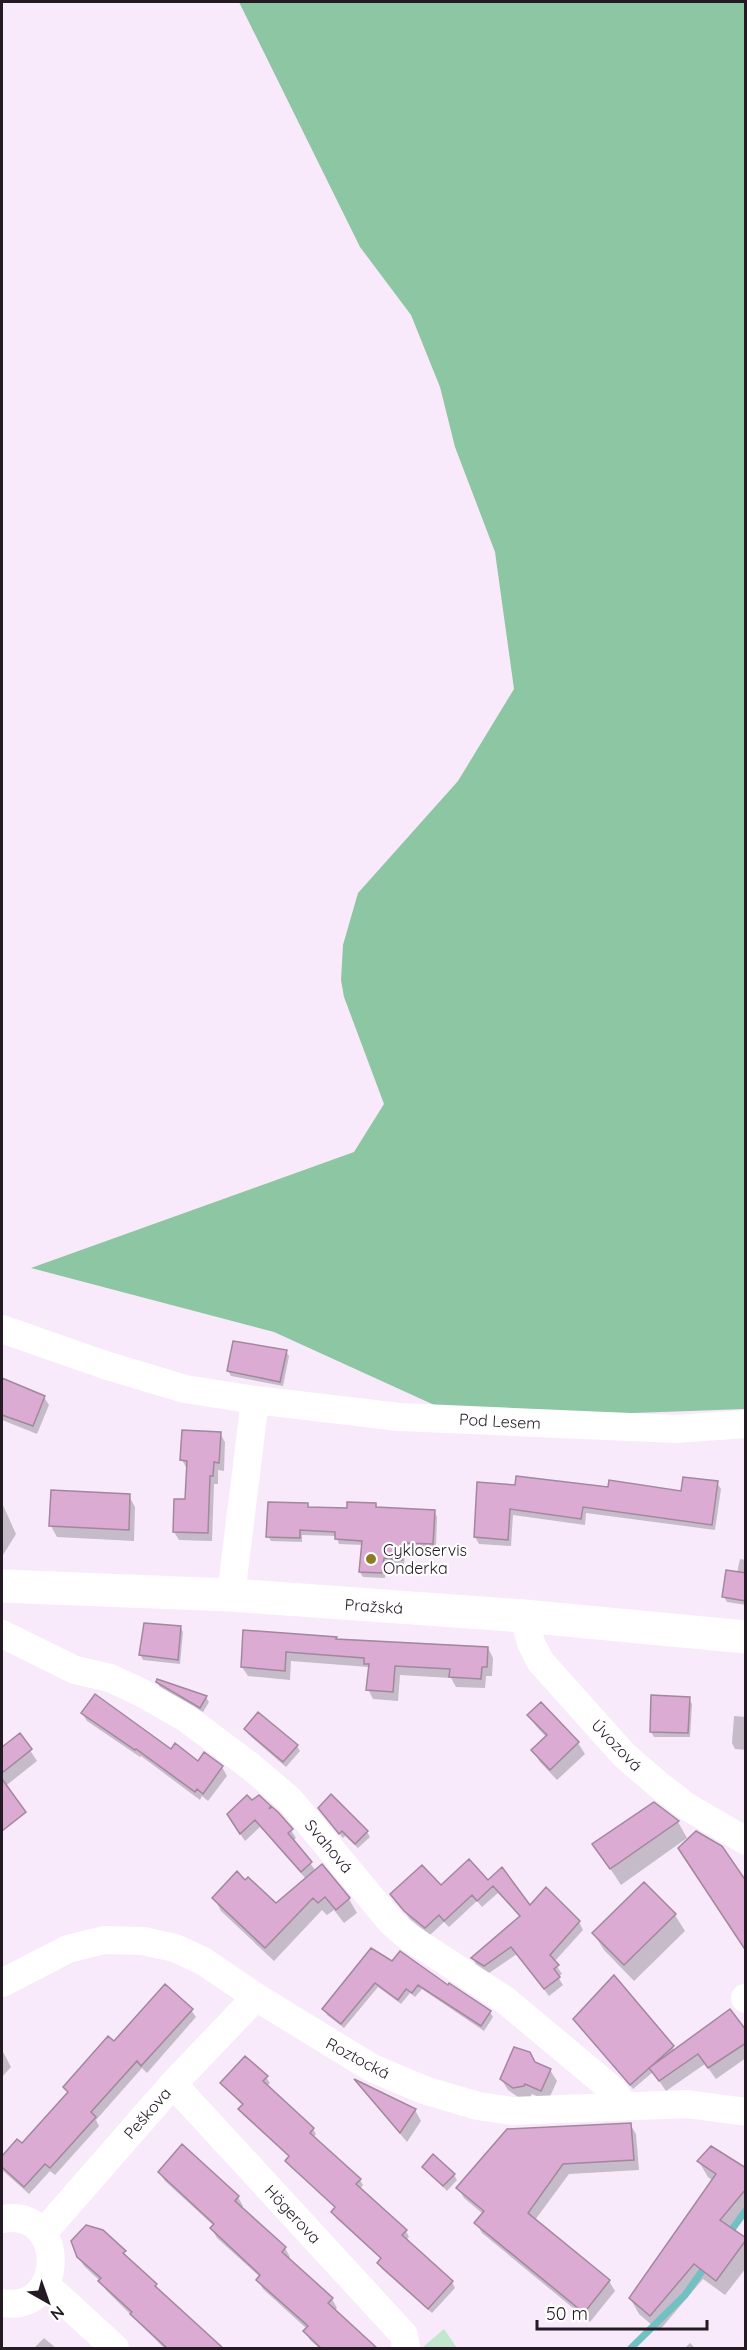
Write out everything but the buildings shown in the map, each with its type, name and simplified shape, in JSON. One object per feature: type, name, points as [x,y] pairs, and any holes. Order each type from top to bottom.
[{"type":"main road","name":"Pražská","points":[[2,1586],[231,1595],[524,1616],[746,1637]]},
{"type":"street","name":"Pod Lesem","points":[[2,1329],[105,1365],[185,1389],[255,1400],[411,1417],[676,1429],[746,1424]]},
{"type":"street","points":[[231,1595],[255,1400]]},
{"type":"street","name":"Úvozová","points":[[524,1616],[531,1643],[540,1660],[624,1755],[686,1806],[746,1841]]},
{"type":"street","name":"Svahová","points":[[2,1634],[75,1670],[110,1678],[142,1693],[186,1718],[250,1766],[290,1800],[406,1936],[505,2000],[614,2091],[624,2106]]},
{"type":"street","name":"Roztocká","points":[[2,1983],[68,1949],[104,1940],[143,1941],[175,1948],[203,1961],[256,1997],[372,2068],[424,2090],[478,2106],[512,2111],[687,2104],[744,2106]]},
{"type":"street","name":"Peškova","points":[[43,2233],[173,2084],[256,1997]]},
{"type":"street","name":"Högerova","points":[[173,2084],[404,2335],[405,2349]]},
{"type":"street","points":[[2,2219],[9,2217],[24,2220],[43,2233],[52,2254],[51,2270],[45,2284],[35,2295],[22,2302],[9,2304],[2,2302]]},
{"type":"street","points":[[45,2284],[115,2349]]},
{"type":"green space","points":[[239,2],[745,2],[745,1409],[465,1419],[274,1332],[31,1268],[354,1152],[384,1104],[344,997],[341,980],[343,945],[358,893],[458,781],[514,689],[495,552],[455,447],[440,387],[411,315],[360,247]]},
{"type":"green space","points":[[444,2329],[457,2348],[422,2348]]},
{"type":"waterway","points":[[728,2235],[746,2210]]},
{"type":"waterway","points":[[631,2348],[685,2295],[707,2264]]},
{"type":"place","name":"Cykloservis Onderka","points":[[371,1559]]}]
